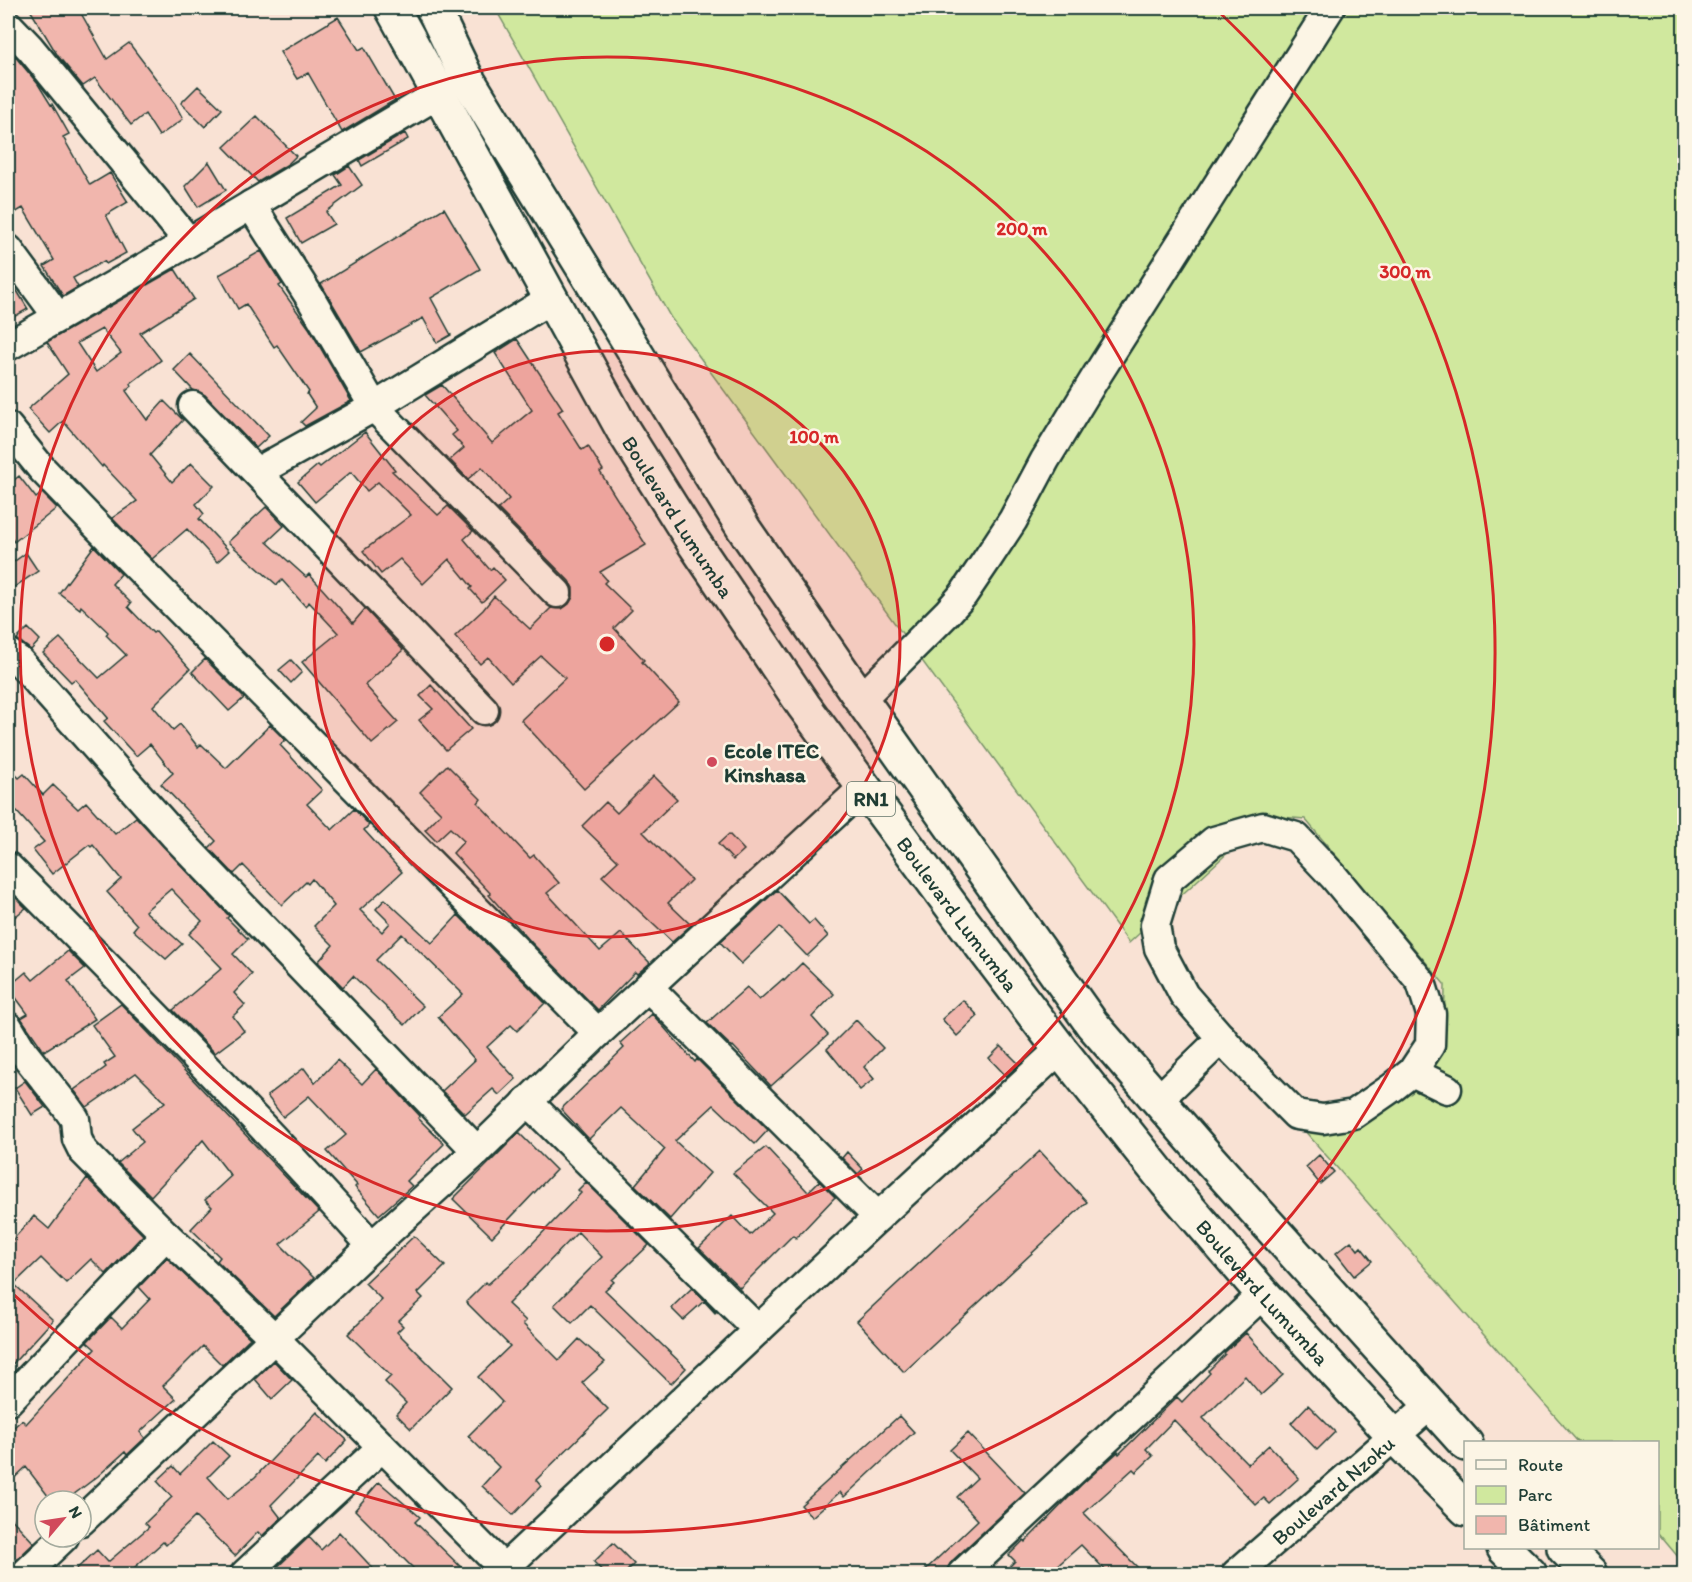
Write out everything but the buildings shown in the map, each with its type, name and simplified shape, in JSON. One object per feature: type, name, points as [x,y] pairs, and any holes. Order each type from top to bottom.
[{"type":"highway","name":"Boulevard Lumumba","points":[[392,8],[623,430],[686,530],[804,706],[1060,1049],[1166,1182],[1263,1294],[1394,1436],[1464,1507]]},
{"type":"highway","name":"Boulevard Lumumba","points":[[434,8],[466,77],[738,519],[861,699],[1092,1024],[1157,1101],[1429,1406],[1464,1442]]},
{"type":"highway","points":[[1505,1549],[1530,1575]]},
{"type":"highway","points":[[1565,1549],[1590,1575]]},
{"type":"street","points":[[861,699],[963,595],[1013,520],[1045,460],[1097,375],[1330,8]]},
{"type":"street","points":[[8,25],[30,48],[189,242]]},
{"type":"street","points":[[8,346],[440,93]]},
{"type":"street","points":[[251,205],[311,299],[374,407],[557,593]]},
{"type":"street","points":[[8,249],[58,317]]},
{"type":"street","points":[[257,472],[374,407],[552,298]]},
{"type":"street","points":[[194,406],[484,710]]},
{"type":"street","points":[[8,427],[42,468],[93,522],[598,1033]]},
{"type":"street","points":[[8,652],[19,661],[174,835],[477,1151]]},
{"type":"street","points":[[93,1510],[372,1246],[477,1151],[598,1033],[863,788]]},
{"type":"street","points":[[1263,827],[1296,837],[1334,877],[1421,982],[1431,1014],[1430,1045],[1412,1072],[1354,1113],[1323,1119],[1296,1115],[1184,995],[1159,948],[1155,925],[1169,879],[1214,841],[1263,827]]},
{"type":"street","points":[[8,867],[144,1003],[264,1128],[372,1246]]},
{"type":"street","points":[[648,987],[878,1216]]},
{"type":"street","points":[[8,1027],[15,1059],[65,1105],[75,1119],[77,1139],[83,1151],[166,1235],[274,1338],[503,1573],[878,1216],[1060,1049]]},
{"type":"street","points":[[1157,1101],[1222,1038]]},
{"type":"street","points":[[1412,1072],[1447,1089]]},
{"type":"street","points":[[526,1101],[758,1330]]},
{"type":"street","points":[[8,1401],[166,1235]]},
{"type":"street","points":[[962,1575],[1263,1294]]},
{"type":"street","name":"Boulevard Nzoku","points":[[1236,1575],[1429,1406]]},
{"type":"street","points":[[244,1575],[382,1447]]},
{"type":"street","points":[[25,1575],[52,1549]]},
{"type":"green space","points":[[495,8],[1684,8],[1684,1564],[1659,1534],[1659,1441],[1577,1441],[1303,1129],[1377,1115],[1444,1052],[1445,985],[1305,819],[1268,816],[1129,943],[671,318]]},
{"type":"place","name":"Ecole ITEC Kinshasa","points":[[712,762]]}]
